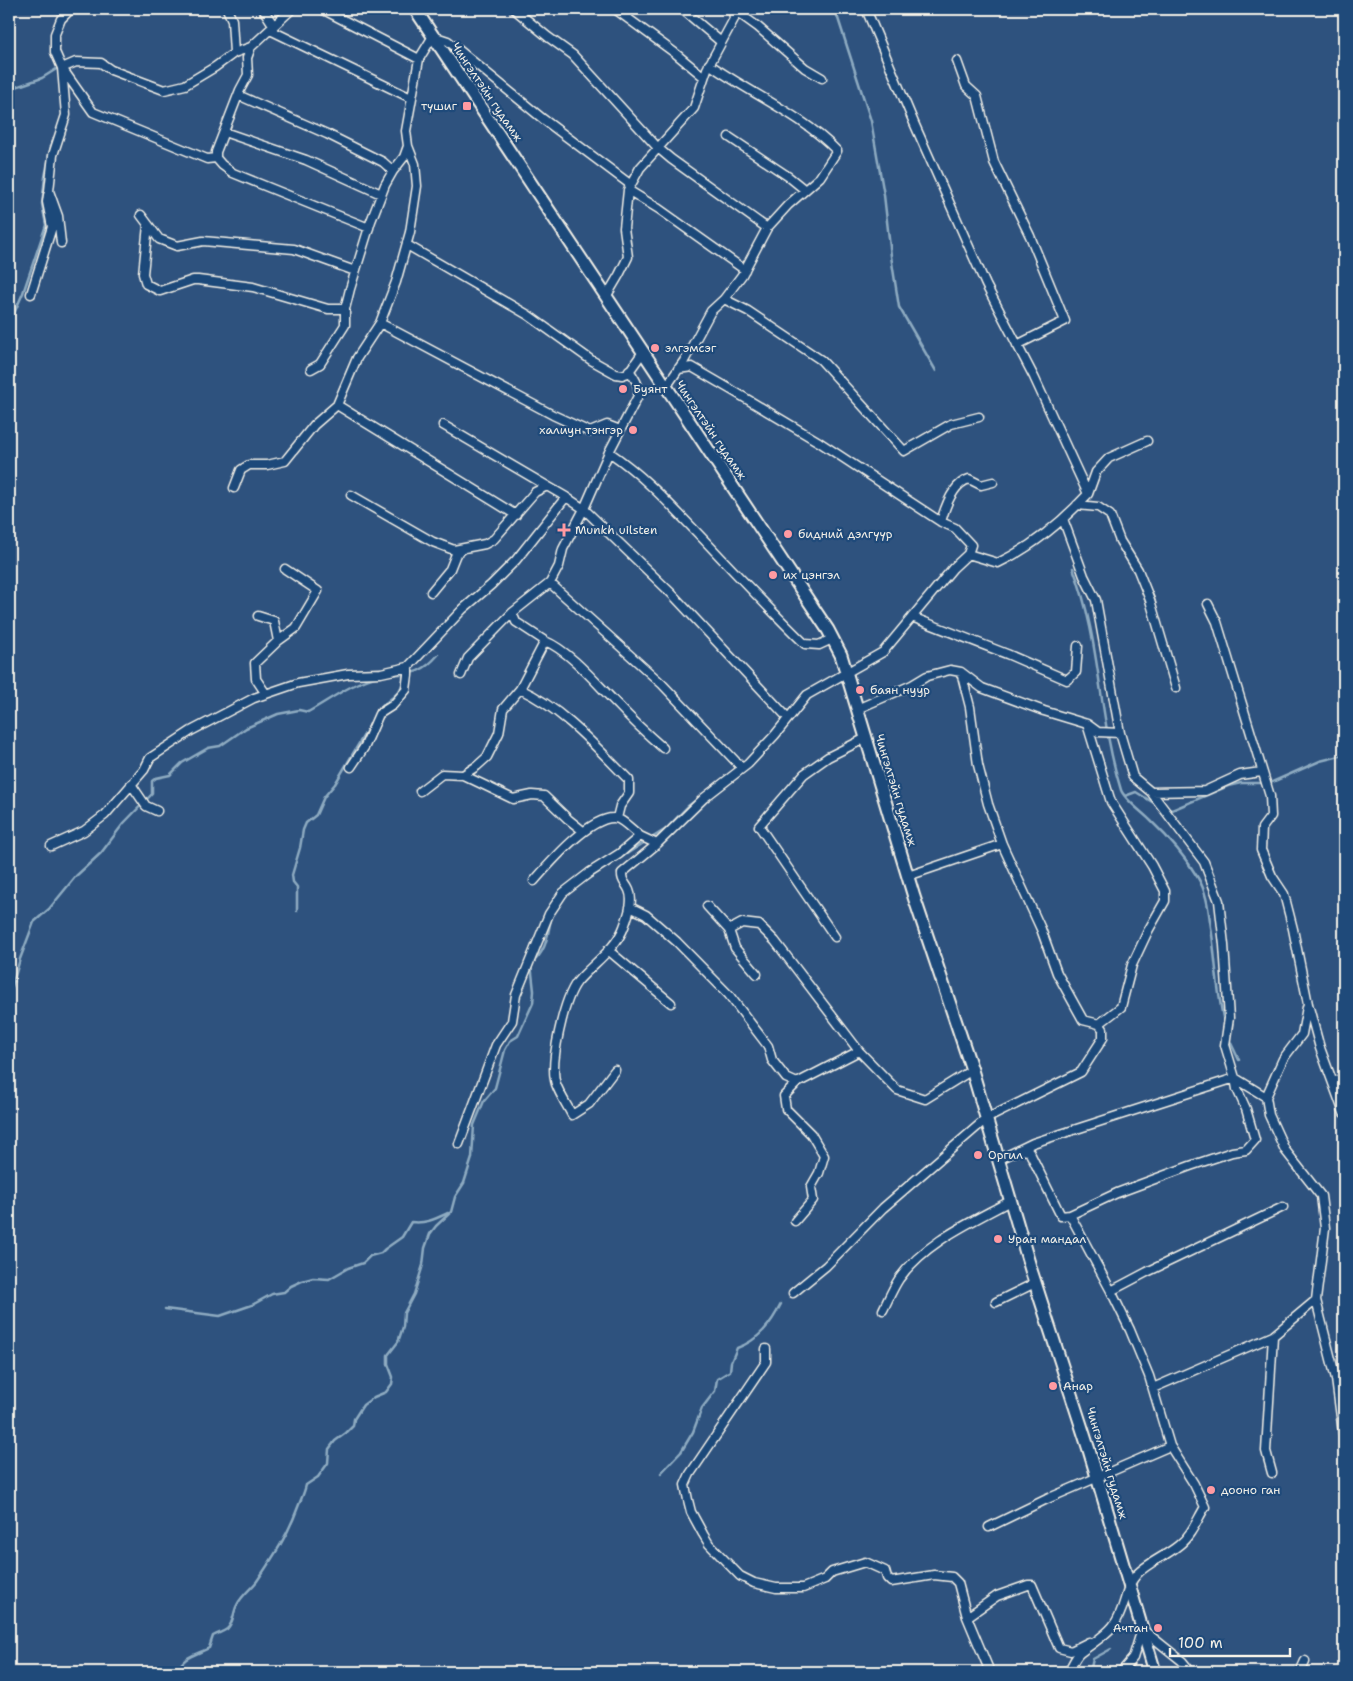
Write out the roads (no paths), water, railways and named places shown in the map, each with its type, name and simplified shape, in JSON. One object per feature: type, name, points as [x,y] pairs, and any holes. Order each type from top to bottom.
[{"type":"main road","name":"Чингэлтэйн гудамж","points":[[415,9],[643,352],[841,655],[908,876],[972,1070],[1010,1201],[1089,1450],[1155,1672]]},
{"type":"street","points":[[71,9],[61,18],[55,34],[55,52],[62,68],[93,112],[207,159],[216,158]]},
{"type":"street","points":[[226,9],[232,20],[234,53]]},
{"type":"street","points":[[263,9],[272,28],[411,98]]},
{"type":"street","points":[[62,68],[76,62],[101,63],[111,70],[164,90],[185,85],[234,53],[251,47],[292,9]]},
{"type":"street","points":[[322,9],[419,59]]},
{"type":"street","points":[[514,9],[573,55],[658,148],[767,228]]},
{"type":"street","points":[[615,9],[704,77]]},
{"type":"street","points":[[682,9],[722,42]]},
{"type":"street","points":[[606,297],[620,275],[628,257],[624,228],[630,188],[640,168],[694,108],[709,64],[734,19],[733,9]]},
{"type":"street","points":[[733,9],[758,27],[805,68],[822,78]]},
{"type":"street","points":[[866,9],[986,285],[1034,376],[1088,494]]},
{"type":"street","points":[[234,488],[241,470],[250,465],[267,465],[285,461],[314,425],[337,405],[357,358],[380,323],[407,244],[417,186],[406,131],[419,59],[433,36],[448,41],[630,188],[745,270]]},
{"type":"street","points":[[251,47],[247,58],[248,74],[216,152],[216,158],[222,166],[233,173],[369,228]]},
{"type":"street","points":[[957,61],[966,86],[977,96],[994,162],[1030,236],[1066,321],[1017,345]]},
{"type":"street","points":[[666,387],[678,370],[711,311],[724,299],[745,270],[767,228],[788,205],[820,177],[837,151],[824,137],[709,64]]},
{"type":"street","points":[[31,294],[52,227],[47,202],[48,191],[53,155],[66,115],[62,68]]},
{"type":"street","points":[[238,95],[327,134],[383,162],[393,170]]},
{"type":"street","points":[[224,132],[306,160],[381,194]]},
{"type":"street","points":[[729,137],[789,177],[805,190]]},
{"type":"street","points":[[311,369],[320,364],[345,325],[346,308],[355,271],[369,228],[381,194],[393,170],[404,157],[408,146]]},
{"type":"street","points":[[48,191],[58,216],[61,243]]},
{"type":"street","points":[[141,215],[159,239],[176,246],[203,240],[294,249],[355,271]]},
{"type":"street","points":[[148,225],[143,274],[146,284],[160,291],[198,280],[253,287],[328,309],[346,308]]},
{"type":"street","points":[[407,244],[528,315],[591,360],[622,375],[630,370],[643,352]]},
{"type":"street","points":[[724,299],[748,311],[820,360],[904,451],[951,424],[979,417]]},
{"type":"street","points":[[380,323],[553,416],[582,429],[590,432],[607,426],[620,430]]},
{"type":"street","points":[[615,1070],[589,1104],[572,1115],[556,1083],[555,1045],[569,998],[576,983],[608,950],[623,929],[630,907],[631,896],[622,880],[622,874],[704,798],[742,768],[775,735],[807,694],[847,674],[883,652],[953,568],[968,554],[970,545],[955,528],[941,522],[819,442],[692,367],[678,370]]},
{"type":"street","points":[[461,675],[468,658],[512,613],[550,583],[559,566],[563,550],[609,452],[638,396],[639,387],[630,370]]},
{"type":"street","points":[[337,405],[462,484],[516,515]]},
{"type":"street","points":[[442,425],[584,508],[672,594],[788,718]]},
{"type":"street","points":[[968,554],[998,563],[1014,556],[1062,518],[1088,494],[1096,472],[1109,458],[1148,442]]},
{"type":"street","points":[[609,452],[627,464],[673,508],[805,644],[818,645],[832,639]]},
{"type":"street","points":[[941,522],[944,510],[962,481],[969,479],[981,485],[993,482]]},
{"type":"street","points":[[351,496],[433,542],[454,550],[485,544],[494,539],[535,492],[546,486]]},
{"type":"street","points":[[51,846],[84,831],[105,814],[144,770],[150,758],[191,731],[254,698],[298,683],[348,674],[381,673],[408,667],[462,609],[491,585],[516,560],[566,497]]},
{"type":"street","points":[[1077,505],[1098,507],[1110,515],[1120,542],[1138,570],[1150,600],[1176,688]]},
{"type":"street","points":[[1018,1150],[1029,1151],[1061,1216],[1070,1215],[1117,1193],[1181,1169],[1232,1152],[1246,1150],[1255,1140],[1246,1109],[1236,1089],[1235,1078],[1225,1045],[1229,1018],[1219,901],[1204,862],[1151,792],[1133,777],[1120,733],[1096,600],[1084,576],[1062,518]]},
{"type":"street","points":[[431,592],[450,569],[456,554],[463,549]]},
{"type":"street","points":[[266,694],[256,679],[255,663],[278,641],[296,628],[318,591],[285,569]]},
{"type":"street","points":[[550,583],[662,684],[742,768]]},
{"type":"street","points":[[1208,604],[1216,622],[1270,796],[1271,816],[1262,828],[1261,850],[1272,876],[1284,894],[1308,1004],[1320,1048],[1344,1113]]},
{"type":"street","points":[[512,613],[516,622],[545,641],[556,645],[663,748]]},
{"type":"street","points":[[258,616],[274,621],[278,641]]},
{"type":"street","points":[[912,617],[1008,654],[1067,680],[1076,672],[1078,646]]},
{"type":"street","points":[[463,775],[478,766],[487,757],[499,733],[503,709],[520,689],[545,641]]},
{"type":"street","points":[[351,768],[365,746],[379,714],[393,705],[406,690],[408,667]]},
{"type":"street","points":[[857,710],[912,685],[927,676],[950,670],[961,672],[982,688],[1044,711],[1087,724],[1098,732],[1120,733]]},
{"type":"street","points":[[793,1292],[826,1266],[883,1208],[986,1119],[1081,1072],[1103,1038],[1103,1029],[1099,1024],[1083,1020],[1057,973],[1041,929],[1002,844],[988,804],[978,765],[970,707],[961,672]]},
{"type":"street","points":[[520,689],[540,698],[585,735],[629,780],[629,793],[620,806],[617,818]]},
{"type":"street","points":[[1087,724],[1111,802],[1152,866],[1164,891],[1165,901],[1132,965],[1121,1007],[1099,1024]]},
{"type":"street","points":[[835,937],[759,826],[804,774],[828,757],[866,738]]},
{"type":"street","points":[[1151,792],[1205,791],[1240,776],[1261,772]]},
{"type":"street","points":[[420,791],[442,774],[463,775],[513,799],[532,795],[544,796],[583,831]]},
{"type":"street","points":[[130,784],[146,806],[157,811]]},
{"type":"street","points":[[534,880],[583,831],[606,819],[617,818],[640,836],[656,844]]},
{"type":"street","points":[[459,1144],[496,1045],[512,1021],[516,995],[549,914],[563,893],[588,873],[619,854],[640,836]]},
{"type":"street","points":[[908,876],[1002,844]]},
{"type":"street","points":[[707,906],[729,930],[735,948],[757,974]]},
{"type":"street","points":[[630,907],[646,915],[677,942],[729,995],[768,1046],[772,1060],[786,1078],[797,1083]]},
{"type":"street","points":[[729,930],[742,923],[759,925],[775,941],[859,1051],[897,1090],[925,1099],[972,1070]]},
{"type":"street","points":[[608,950],[671,1003]]},
{"type":"street","points":[[1308,1004],[1302,1034],[1282,1060],[1266,1096],[1269,1115],[1285,1150],[1321,1196],[1325,1228],[1316,1300],[1336,1379],[1344,1440]]},
{"type":"street","points":[[795,1221],[813,1200],[811,1187],[819,1173],[824,1156],[811,1134],[786,1110],[784,1096],[797,1083],[859,1051]]},
{"type":"street","points":[[998,1160],[1033,1143],[1235,1078],[1266,1096]]},
{"type":"street","points":[[1332,1082],[1344,1078]]},
{"type":"street","points":[[883,1310],[899,1279],[920,1255],[963,1226],[1010,1201]]},
{"type":"street","points":[[1111,1291],[1283,1207]]},
{"type":"street","points":[[1068,1672],[1078,1654],[1113,1626],[1124,1606],[1129,1584],[1149,1564],[1179,1545],[1188,1535],[1204,1507],[1194,1484],[1170,1446],[1150,1376],[1111,1291],[1070,1215]]},
{"type":"street","points":[[996,1302],[1035,1283]]},
{"type":"street","points":[[1153,1388],[1273,1336],[1316,1300]]},
{"type":"street","points":[[1272,1474],[1266,1451],[1273,1336]]},
{"type":"street","points":[[766,1349],[766,1362],[690,1474],[685,1485],[691,1512],[709,1544],[740,1576],[754,1583],[776,1588],[803,1588],[825,1578],[832,1572],[865,1562],[885,1571],[887,1578],[891,1582],[934,1575],[952,1577],[958,1583],[967,1617],[990,1672]]},
{"type":"street","points":[[989,1527],[1046,1499],[1170,1446]]},
{"type":"street","points":[[967,1617],[997,1596],[1032,1585],[1059,1648],[1071,1651],[1086,1643],[1096,1641]]},
{"type":"street","points":[[1121,1672],[1133,1658],[1142,1629],[1182,1661],[1191,1672]]},
{"type":"street","points":[[1300,1672],[1305,1661]]},
{"type":"waterway","points":[[835,9],[871,121],[884,195],[899,307],[936,371]]},
{"type":"waterway","points":[[9,92],[13,88],[42,78],[58,68]]},
{"type":"waterway","points":[[9,325],[23,293],[46,225],[42,204],[45,177],[51,146],[57,131]]},
{"type":"waterway","points":[[1073,568],[1089,622],[1113,762],[1121,790],[1129,801],[1157,826],[1176,847],[1201,883],[1208,910],[1225,1026]]},
{"type":"waterway","points":[[387,675],[421,670],[438,655]]},
{"type":"waterway","points":[[378,711],[401,688],[403,675]]},
{"type":"waterway","points":[[9,997],[20,959],[34,922],[49,909],[76,876],[101,853],[123,824],[152,794],[152,781],[156,778],[170,775],[182,763],[208,748],[220,746],[246,728],[278,714],[299,710],[308,712],[351,687],[379,676]]},
{"type":"waterway","points":[[297,911],[297,887],[293,882],[292,875],[303,830],[306,823],[316,815],[324,797],[335,784],[374,718]]},
{"type":"waterway","points":[[1167,809],[1172,810],[1228,786],[1241,783],[1270,783],[1320,761],[1344,755]]},
{"type":"waterway","points":[[1125,796],[1136,792],[1157,805]]},
{"type":"waterway","points":[[650,839],[666,829],[688,806],[699,798]]},
{"type":"waterway","points":[[585,881],[645,842]]},
{"type":"waterway","points":[[177,1672],[186,1659],[209,1648],[213,1636],[229,1627],[239,1601],[257,1581],[285,1536],[306,1485],[318,1477],[328,1463],[329,1449],[335,1441],[353,1426],[354,1419],[363,1405],[374,1397],[386,1392],[392,1384],[393,1377],[388,1364],[388,1355],[398,1342],[403,1327],[404,1313],[414,1294],[430,1234],[451,1212],[455,1197],[464,1183],[472,1158],[474,1125],[484,1101],[495,1088],[505,1050],[510,1041],[518,1036],[533,1003],[534,991],[531,964],[537,959],[544,948],[552,915]]},
{"type":"waterway","points":[[1229,1039],[1239,1060]]},
{"type":"waterway","points":[[165,1309],[220,1316],[252,1305],[272,1294],[284,1292],[302,1281],[313,1278],[329,1279],[348,1268],[363,1263],[370,1256],[381,1253],[402,1237],[411,1222],[425,1222],[448,1213]]},
{"type":"waterway","points":[[661,1473],[681,1452],[693,1432],[702,1408],[715,1391],[717,1379],[730,1371],[731,1362],[737,1348],[758,1336],[773,1318],[781,1304]]},
{"type":"waterway","points":[[1090,1672],[1093,1659],[1111,1649]]},
{"type":"place","name":"түшиг","points":[[467,106]]},
{"type":"place","name":"элгэмсэг","points":[[655,348]]},
{"type":"place","name":"Буянт","points":[[623,389]]},
{"type":"place","name":"халиун тэнгэр","points":[[633,430]]},
{"type":"place","name":"Munkh uilsten","points":[[564,530]]},
{"type":"place","name":"бидний дэлгүүр","points":[[788,534]]},
{"type":"place","name":"их цэнгэл","points":[[773,575]]},
{"type":"place","name":"баян нуур","points":[[860,690]]},
{"type":"place","name":"Оргил","points":[[978,1155]]},
{"type":"place","name":"Уран мандал","points":[[998,1239]]},
{"type":"place","name":"Анар","points":[[1053,1386]]},
{"type":"place","name":"дооно ган","points":[[1211,1490]]},
{"type":"place","name":"Ачтан","points":[[1158,1628]]}]
